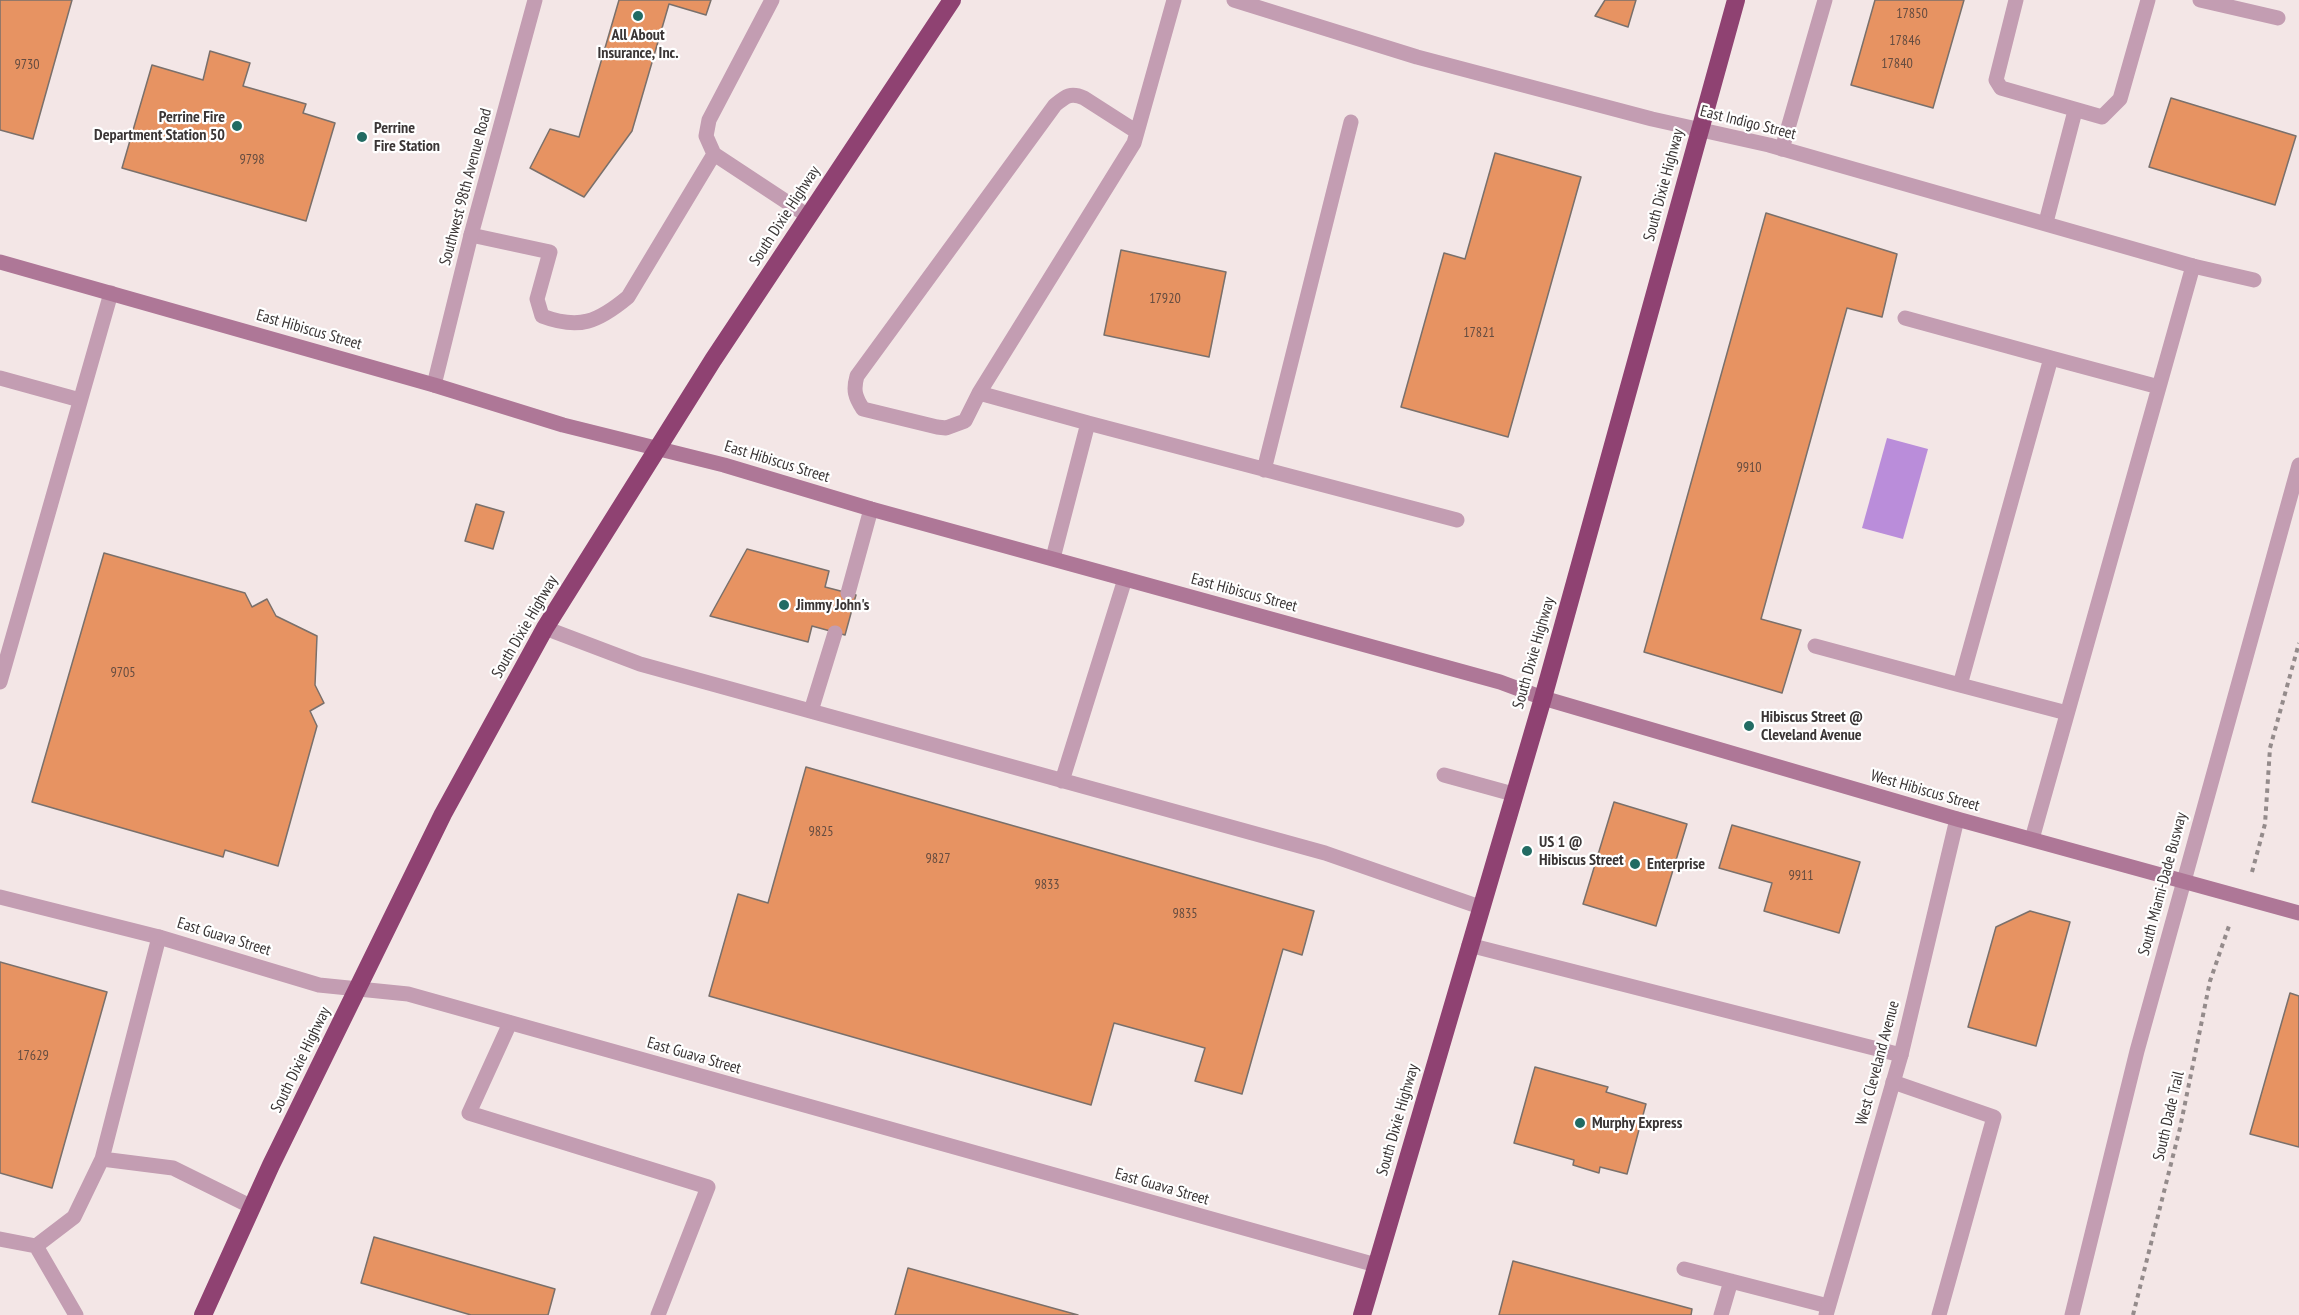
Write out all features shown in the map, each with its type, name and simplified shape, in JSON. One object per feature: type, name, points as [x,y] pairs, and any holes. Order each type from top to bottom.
[{"type":"highway","name":"South Dixie Highway","points":[[203,1315],[252,1207],[443,814],[545,628],[657,448],[952,0]]},
{"type":"highway","name":"South Dixie Highway","points":[[1362,1315],[1543,698],[1736,0]]},
{"type":"street","name":"Southwest 98th Avenue Road","points":[[434,385],[471,236],[535,0]]},
{"type":"street","points":[[772,0],[709,120],[706,136],[714,154],[808,216]]},
{"type":"street","points":[[1137,132],[1076,94],[1066,95],[1055,105],[857,376],[854,388],[856,399],[863,409],[946,428],[965,421],[979,393],[1054,268],[1119,170],[1137,132],[1174,0]]},
{"type":"street","name":"East Indigo Street","points":[[1234,0],[1417,57],[1652,119],[1782,149],[2046,222],[2193,266],[2254,280]]},
{"type":"street","points":[[1782,149],[1825,0]]},
{"type":"street","points":[[2016,0],[1996,80],[2005,91],[2102,117],[2117,104],[2148,0]]},
{"type":"street","points":[[2200,0],[2278,18]]},
{"type":"street","points":[[2046,222],[2074,111]]},
{"type":"street","points":[[1263,470],[1351,122]]},
{"type":"street","points":[[471,236],[550,252],[537,299],[542,316],[562,324],[578,325],[612,310],[628,297],[714,154]]},
{"type":"street","name":"East Hibiscus Street","points":[[0,262],[434,385],[563,425],[724,465],[871,509],[1500,682],[1543,698]]},
{"type":"street","points":[[2032,840],[2193,266]]},
{"type":"street","points":[[0,682],[111,293]]},
{"type":"street","points":[[1905,318],[2159,387]]},
{"type":"street","points":[[1960,684],[2051,358]]},
{"type":"street","points":[[0,378],[80,400]]},
{"type":"street","points":[[979,393],[1457,520]]},
{"type":"street","points":[[1053,558],[1089,423]]},
{"type":"street","name":"South Miami-Dade Busway","points":[[2072,1315],[2137,1052],[2299,465]]},
{"type":"street","points":[[848,593],[871,509]]},
{"type":"street","points":[[1062,781],[1125,579]]},
{"type":"street","points":[[545,628],[640,664],[1325,853],[1480,907]]},
{"type":"street","points":[[811,711],[835,633]]},
{"type":"street","points":[[1815,646],[2067,713]]},
{"type":"street","name":"West Hibiscus Street","points":[[1543,698],[1957,819],[2299,913]]},
{"type":"street","points":[[1444,775],[1513,794]]},
{"type":"street","name":"West Cleveland Avenue","points":[[1827,1311],[1901,1055],[1957,819]]},
{"type":"street","name":"East Guava Street","points":[[0,897],[159,937],[319,985],[408,994],[1376,1265]]},
{"type":"street","points":[[0,1239],[36,1246],[74,1217],[102,1159],[159,937]]},
{"type":"street","points":[[1469,945],[1901,1055]]},
{"type":"street","points":[[510,1023],[469,1113],[708,1188],[658,1315]]},
{"type":"street","points":[[1893,1082],[1994,1117],[1939,1315]]},
{"type":"street","points":[[102,1159],[173,1168],[252,1207]]},
{"type":"street","points":[[36,1246],[76,1315]]},
{"type":"street","points":[[1684,1269],[1827,1311]]},
{"type":"street","points":[[1721,1315],[1731,1281]]},
{"type":"path","points":[[2253,868],[2265,824],[2270,748],[2299,643]]},
{"type":"path","name":"South Dade Trail","points":[[2133,1315],[2182,1117],[2210,981],[2230,923]]},
{"type":"shaded area","points":[[1887,438],[1928,449],[1903,539],[1862,528]]},
{"type":"building","points":[[0,0],[72,0],[33,139],[0,130]]},
{"type":"building","points":[[619,0],[711,0],[706,15],[669,4],[632,131],[584,197],[530,168],[550,129],[579,137]]},
{"type":"building","points":[[1605,0],[1636,0],[1628,27],[1595,16]]},
{"type":"building","points":[[1875,0],[1964,0],[1933,108],[1851,85]]},
{"type":"building","points":[[210,51],[250,63],[243,86],[306,104],[303,113],[335,123],[306,221],[122,168],[152,65],[203,80]]},
{"type":"building","points":[[2171,98],[2296,136],[2275,205],[2149,167]]},
{"type":"building","points":[[1495,153],[1581,177],[1508,437],[1401,407],[1444,253],[1465,259]]},
{"type":"building","points":[[1766,213],[1897,254],[1882,317],[1847,308],[1761,619],[1801,630],[1782,693],[1644,652]]},
{"type":"building","points":[[1121,250],[1226,272],[1209,357],[1104,335]]},
{"type":"building","points":[[476,504],[504,512],[493,549],[465,541]]},
{"type":"building","name":"Jimmy John's","points":[[747,549],[829,571],[825,587],[856,595],[845,635],[812,626],[808,642],[710,616]]},
{"type":"building","points":[[104,553],[245,593],[252,607],[267,599],[276,616],[317,636],[315,685],[324,703],[310,711],[317,726],[278,866],[225,850],[223,857],[32,802]]},
{"type":"building","points":[[806,767],[1314,911],[1302,955],[1283,949],[1242,1094],[1195,1081],[1205,1048],[1114,1023],[1091,1105],[709,996],[738,894],[768,903]]},
{"type":"building","name":"Enterprise","points":[[1614,802],[1687,824],[1656,926],[1583,904]]},
{"type":"building","points":[[1732,825],[1860,862],[1839,933],[1764,911],[1772,883],[1719,868]]},
{"type":"building","points":[[2030,911],[2070,922],[2036,1046],[1968,1027],[1996,927]]},
{"type":"building","points":[[0,962],[107,992],[52,1188],[0,1173]]},
{"type":"building","points":[[2290,993],[2299,996],[2299,1147],[2250,1134]]},
{"type":"building","name":"Murphy Express","points":[[1535,1067],[1608,1087],[1606,1092],[1646,1104],[1627,1174],[1600,1167],[1599,1173],[1573,1165],[1574,1160],[1514,1143]]},
{"type":"building","points":[[374,1237],[555,1289],[548,1315],[471,1315],[361,1283]]},
{"type":"building","points":[[1513,1261],[1692,1309],[1691,1315],[1499,1315]]},
{"type":"building","points":[[908,1268],[1078,1315],[895,1315]]},
{"type":"place","name":"All About Insurance, Inc.","points":[[638,16]]},
{"type":"place","name":"Perrine Fire Department Station 50","points":[[237,126]]},
{"type":"place","name":"Perrine Fire Station","points":[[362,137]]},
{"type":"place","name":"Jimmy John's","points":[[784,605]]},
{"type":"place","name":"Hibiscus Street @ Cleveland Avenue","points":[[1749,726]]},
{"type":"place","name":"US 1 @ Hibiscus Street","points":[[1527,851]]},
{"type":"place","name":"Enterprise","points":[[1635,864]]},
{"type":"place","name":"Murphy Express","points":[[1580,1123]]}]
